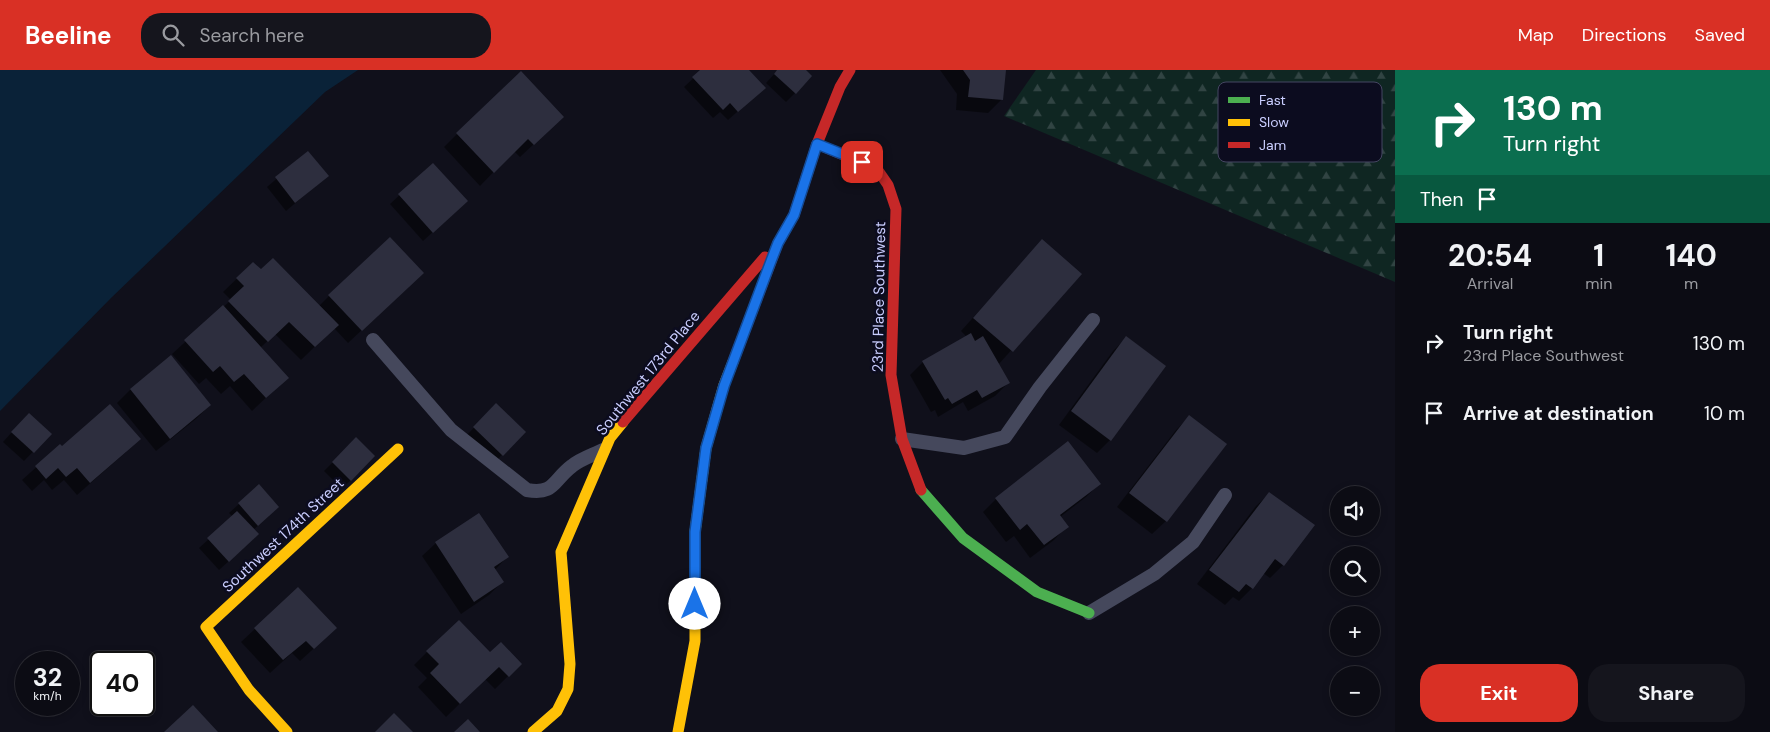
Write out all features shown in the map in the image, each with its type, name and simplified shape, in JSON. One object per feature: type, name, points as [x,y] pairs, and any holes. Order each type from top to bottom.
[{"type":"street","points":[[678,732],[695,641],[695,532],[706,448],[724,386],[778,243],[794,215],[817,144],[840,87],[850,70]]},
{"type":"street","name":"23rd Place Southwest","points":[[817,144],[877,169],[888,185],[896,209],[891,375],[902,439],[922,493],[962,538],[1037,592],[1089,612]]},
{"type":"street","name":"Southwest 173rd Place","points":[[533,732],[557,711],[568,689],[570,664],[561,552],[610,438],[644,396],[778,243]]},
{"type":"street","name":"Southwest 174th Street","points":[[288,732],[249,690],[206,627],[398,449]]},
{"type":"lane","points":[[902,439],[964,448],[1006,437],[1040,387],[1093,320]]},
{"type":"lane","points":[[373,340],[451,430],[527,490],[538,492],[549,489],[572,466],[606,448]]},
{"type":"lane","points":[[1089,612],[1154,574],[1193,542],[1225,495]]},
{"type":"green space","points":[[1036,70],[1395,70],[1395,282],[1004,116]]},
{"type":"water","points":[[0,70],[358,70],[325,92],[111,298],[0,411]]},
{"type":"building","points":[[700,70],[749,70],[766,88],[738,112],[730,103],[723,110],[692,77]]},
{"type":"building","points":[[777,70],[806,70],[812,76],[796,94],[774,74]]},
{"type":"building","points":[[963,70],[1006,70],[1003,100],[968,97],[970,80]]},
{"type":"building","points":[[521,71],[564,117],[534,145],[528,139],[494,173],[456,133]]},
{"type":"building","points":[[308,151],[329,176],[295,203],[275,177]]},
{"type":"building","points":[[433,163],[468,201],[433,233],[398,194]]},
{"type":"building","points":[[390,237],[424,273],[362,331],[328,295]]},
{"type":"building","points":[[1042,239],[1082,274],[1013,352],[973,318]]},
{"type":"building","points":[[273,258],[339,325],[315,347],[289,322],[268,342],[228,301],[244,286],[236,278],[253,262],[261,269]]},
{"type":"building","points":[[223,305],[289,378],[266,398],[244,374],[234,382],[220,366],[213,372],[184,340]]},
{"type":"building","points":[[971,333],[975,341],[983,336],[1010,383],[982,398],[977,390],[952,404],[948,398],[945,400],[922,361]]},
{"type":"building","points":[[1126,336],[1166,366],[1111,441],[1071,411]]},
{"type":"building","points":[[171,355],[211,405],[170,439],[130,389]]},
{"type":"building","points":[[496,403],[526,432],[503,456],[473,427]]},
{"type":"building","points":[[110,404],[141,439],[90,483],[77,468],[66,477],[58,468],[46,479],[35,466],[60,444],[62,446]]},
{"type":"building","points":[[29,413],[52,434],[34,453],[11,432]]},
{"type":"building","points":[[1189,415],[1227,444],[1167,522],[1129,493]]},
{"type":"building","points":[[356,437],[375,456],[351,481],[332,462]]},
{"type":"building","points":[[1068,441],[1101,484],[1060,515],[1069,527],[1044,545],[1027,524],[1020,530],[995,498]]},
{"type":"building","points":[[259,484],[279,507],[258,526],[238,503]]},
{"type":"building","points":[[1269,492],[1315,525],[1284,566],[1275,559],[1253,589],[1246,584],[1239,592],[1209,570]]},
{"type":"building","points":[[237,511],[259,534],[229,562],[207,538]]},
{"type":"building","points":[[479,513],[509,557],[494,567],[504,582],[474,602],[435,542]]},
{"type":"building","points":[[298,587],[337,628],[314,649],[306,641],[283,660],[254,628]]},
{"type":"building","points":[[459,620],[490,652],[501,642],[522,664],[509,677],[499,667],[460,704],[430,673],[439,664],[426,651]]},
{"type":"building","points":[[193,705],[218,732],[164,732]]},
{"type":"building","points":[[394,713],[413,732],[375,732]]},
{"type":"building","points":[[468,719],[480,732],[454,732]]},
{"type":"traffic: fast","points":[[921,490],[963,538],[1037,592],[1089,613]]},
{"type":"traffic: slow","points":[[678,732],[695,641],[695,532],[706,448],[724,385],[733,362]]},
{"type":"traffic: slow","points":[[533,732],[557,711],[568,689],[570,664],[561,552],[610,438],[623,422]]},
{"type":"traffic: slow","points":[[287,732],[249,690],[206,627],[398,449]]},
{"type":"traffic: jam","points":[[733,362],[778,243],[794,215],[817,144],[840,87],[850,70]]},
{"type":"traffic: jam","points":[[817,144],[877,169],[888,185],[896,209],[891,375],[902,439],[921,490]]},
{"type":"traffic: jam","points":[[623,422],[765,257]]},
{"type":"route","points":[[695,604],[695,532],[706,448],[724,386],[771,261],[778,243],[794,215],[817,144],[862,162]]}]
